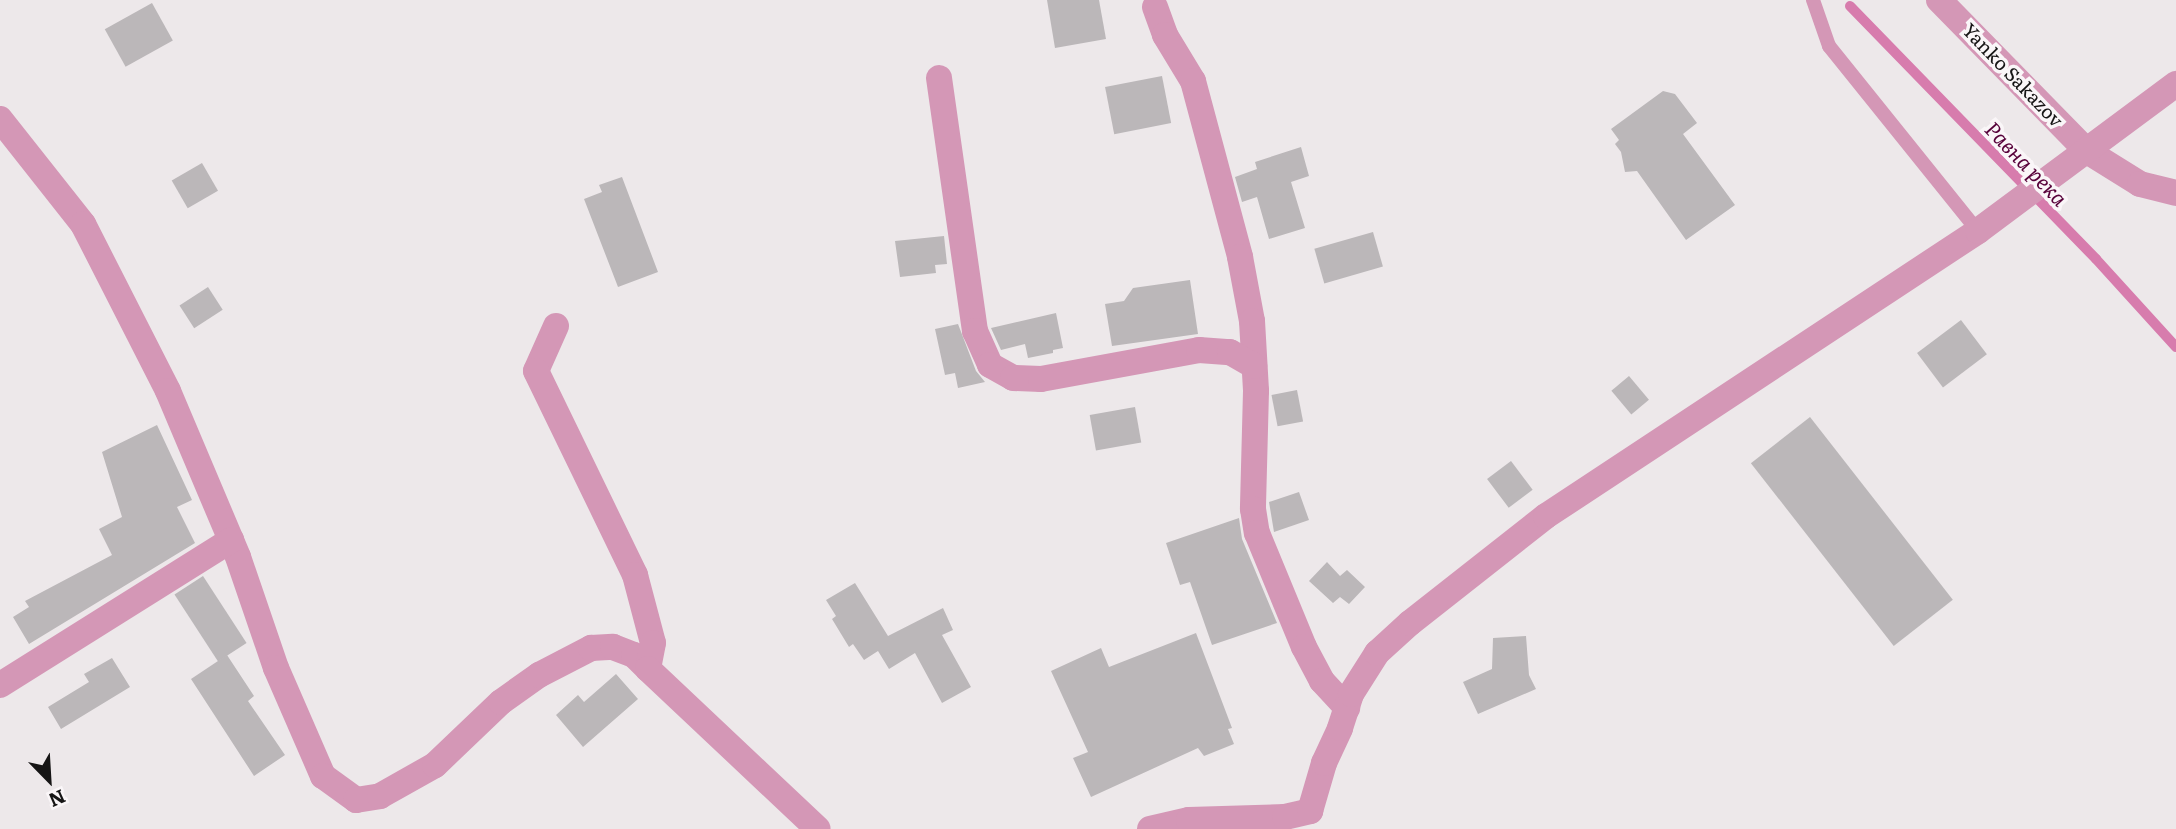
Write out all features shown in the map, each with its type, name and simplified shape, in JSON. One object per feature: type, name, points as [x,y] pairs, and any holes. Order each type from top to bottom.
[{"type":"street","name":"Yanko Sakazov","points":[[1940,0],[2087,151],[2140,184],[2176,193]]},
{"type":"street","points":[[1155,8],[1165,35],[1193,81],[1240,257],[1252,321],[1253,509],[1257,533],[1304,647],[1322,681],[1347,708]]},
{"type":"street","points":[[939,78],[975,331],[990,365],[1013,378],[1041,379],[1199,350],[1230,352],[1254,366]]},
{"type":"street","points":[[1150,829],[1189,820],[1285,817],[1307,820],[1324,763],[1351,694],[1377,653],[1409,623],[1546,516],[1978,231],[2176,84]]},
{"type":"street","points":[[0,119],[83,223],[169,391],[231,540],[276,668],[323,776],[356,800],[380,796],[435,765],[501,702],[573,655],[591,648],[613,647],[634,655],[818,829]]},
{"type":"street","points":[[556,326],[536,371],[635,575],[653,643],[648,669]]},
{"type":"street","points":[[0,685],[231,540]]},
{"type":"lane","points":[[1813,0],[1829,46],[1978,231]]},
{"type":"building","points":[[1047,0],[1099,0],[1106,39],[1055,48]]},
{"type":"building","points":[[152,3],[173,41],[126,67],[105,29]]},
{"type":"building","points":[[1162,76],[1171,123],[1114,134],[1105,87]]},
{"type":"building","points":[[1663,91],[1675,94],[1697,123],[1683,134],[1735,205],[1686,240],[1637,171],[1625,172],[1621,152],[1615,144],[1619,140],[1611,129]]},
{"type":"building","points":[[1301,147],[1309,176],[1291,182],[1305,228],[1269,239],[1257,197],[1242,202],[1235,177],[1257,169],[1255,162]]},
{"type":"building","points":[[202,163],[218,191],[188,208],[172,181]]},
{"type":"building","points":[[622,177],[658,272],[618,287],[584,199],[602,192],[599,185]]},
{"type":"building","points":[[1373,232],[1383,267],[1324,283],[1314,249]]},
{"type":"building","points":[[944,236],[947,264],[935,265],[936,273],[900,277],[895,241]]},
{"type":"building","points":[[1190,280],[1198,334],[1112,346],[1105,304],[1124,301],[1133,288]]},
{"type":"building","points":[[208,287],[223,310],[194,328],[179,306]]},
{"type":"building","points":[[1056,313],[1063,348],[1053,350],[1053,353],[1028,358],[1025,344],[1001,350],[991,328]]},
{"type":"building","points":[[1961,320],[1987,354],[1943,387],[1917,353]]},
{"type":"building","points":[[958,324],[976,371],[985,382],[958,388],[955,373],[945,375],[935,329]]},
{"type":"building","points":[[1629,376],[1649,400],[1631,415],[1611,391]]},
{"type":"building","points":[[1297,390],[1303,421],[1278,426],[1271,395]]},
{"type":"building","points":[[1135,407],[1141,442],[1096,450],[1090,415]]},
{"type":"building","points":[[1810,417],[1953,600],[1894,646],[1751,463]]},
{"type":"building","points":[[157,425],[192,500],[177,507],[195,543],[29,644],[13,617],[29,607],[25,601],[112,555],[99,529],[122,517],[102,452]]},
{"type":"building","points":[[1511,461],[1533,490],[1509,508],[1487,479]]},
{"type":"building","points":[[1299,492],[1309,520],[1274,532],[1269,502]]},
{"type":"building","points":[[1239,518],[1242,539],[1277,623],[1212,645],[1190,582],[1180,585],[1166,543]]},
{"type":"building","points":[[1327,562],[1340,576],[1347,570],[1365,587],[1349,604],[1340,597],[1333,603],[1309,581]]},
{"type":"building","points":[[203,576],[247,643],[218,662],[174,595]]},
{"type":"building","points":[[855,583],[888,636],[943,608],[953,630],[942,635],[971,687],[942,703],[915,653],[889,669],[878,651],[864,660],[853,644],[849,647],[832,619],[836,616],[826,600]]},
{"type":"building","points":[[1196,633],[1232,728],[1228,729],[1234,744],[1204,756],[1198,748],[1091,797],[1073,758],[1088,752],[1051,671],[1101,648],[1109,667]]},
{"type":"building","points":[[1526,636],[1529,675],[1536,689],[1478,714],[1463,682],[1492,669],[1493,638]]},
{"type":"building","points":[[227,655],[254,696],[248,701],[285,755],[254,776],[191,679]]},
{"type":"building","points":[[112,658],[130,687],[61,729],[48,707],[89,682],[84,674]]},
{"type":"building","points":[[616,674],[638,699],[583,747],[556,715],[578,695],[584,702]]},
{"type":"waterway","name":"Равна река","points":[[1850,6],[2096,259],[2176,347]]}]
